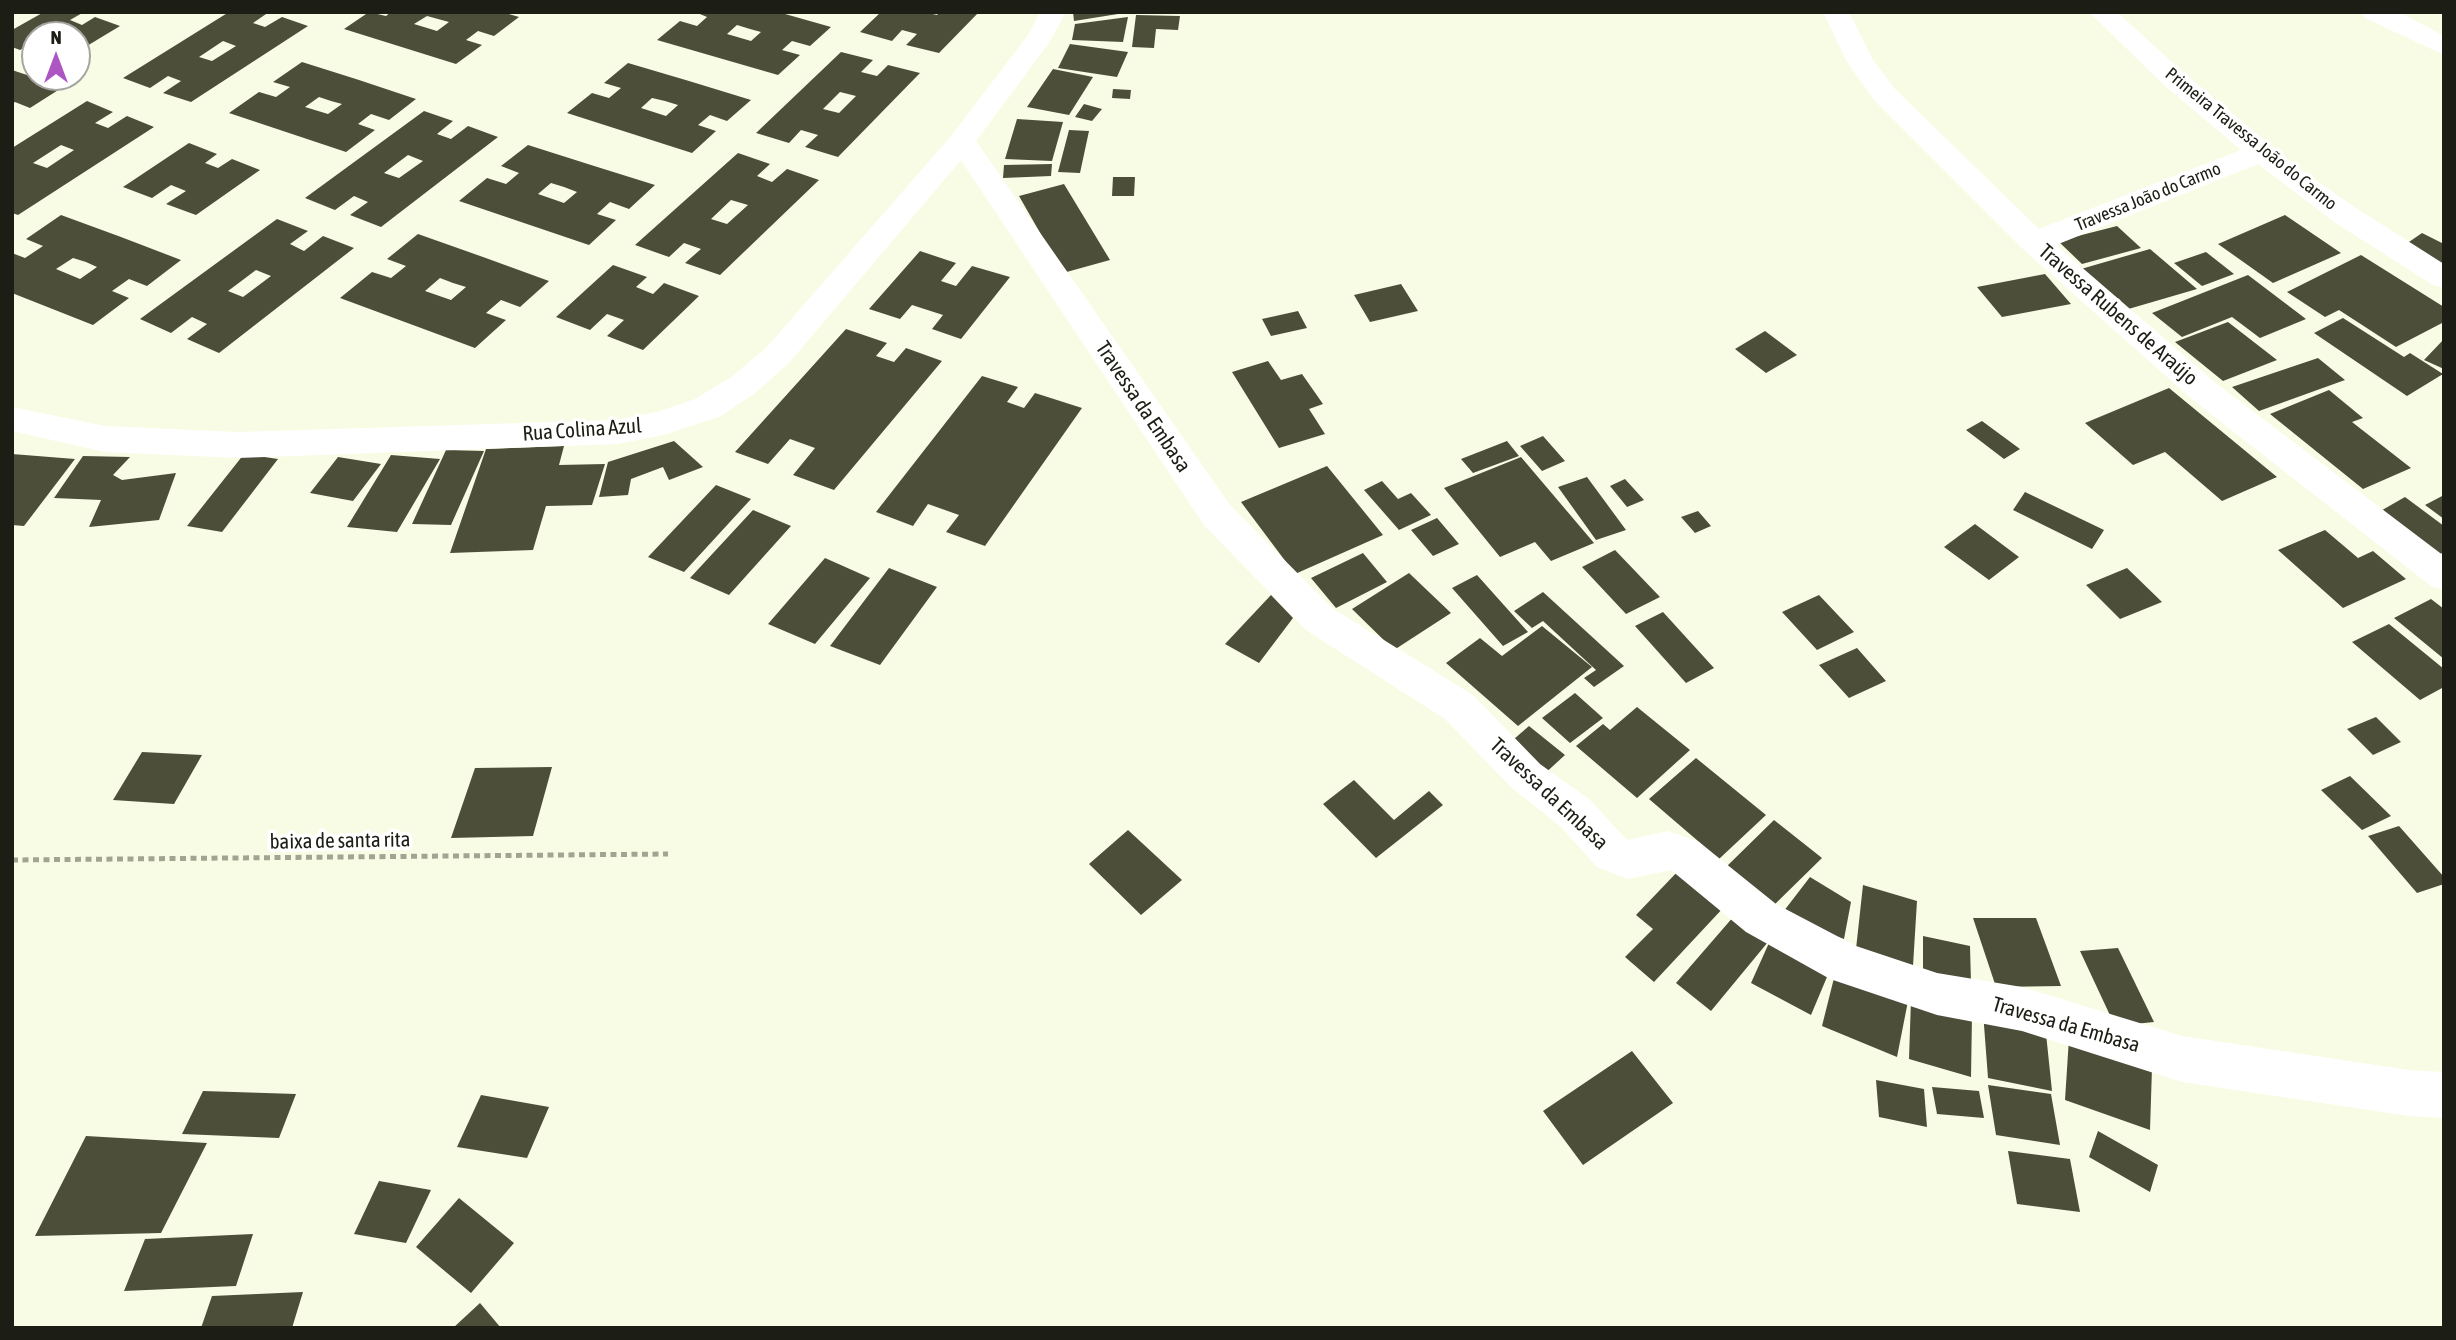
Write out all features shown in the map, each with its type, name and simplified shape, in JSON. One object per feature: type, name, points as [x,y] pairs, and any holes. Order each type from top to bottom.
[{"type":"street","name":"Rua Colina Azul","points":[[12,419],[105,439],[238,444],[617,432],[663,423],[707,408],[742,386],[778,356],[962,141],[1040,37],[1053,12]]},
{"type":"street","name":"Travessa Rubens de Araújo","points":[[1836,12],[1860,62],[1885,95],[2034,242],[2205,392],[2444,576]]},
{"type":"street","name":"Primeira Travessa João do Carmo","points":[[2102,12],[2174,79],[2261,152],[2345,215],[2444,278]]},
{"type":"street","points":[[2374,12],[2403,24],[2444,47]]},
{"type":"street","name":"Travessa da Embasa","points":[[962,141],[1217,515],[1319,619],[1459,707],[1526,776],[1575,813],[1612,854],[1628,860],[1668,850],[1684,855],[1761,918],[1846,964],[1937,994],[2022,1009],[2182,1059],[2409,1093],[2444,1095]]},
{"type":"street","name":"Travessa João do Carmo","points":[[2034,242],[2261,152]]},
{"type":"path","name":"baixa de santa rita","points":[[12,860],[667,854]]},
{"type":"building","points":[[44,12],[84,12],[70,20],[72,21],[28,21]]},
{"type":"building","points":[[229,12],[269,12],[253,23],[265,27],[282,17],[308,26],[191,102],[163,93],[181,81],[168,76],[150,88],[123,78]],"holes":[[[223,41],[236,46],[212,61],[199,57]]]},
{"type":"building","points":[[369,12],[386,16],[391,12],[502,12],[519,17],[494,36],[478,31],[466,40],[482,45],[456,64],[344,29]],"holes":[[[427,16],[449,22],[437,31],[414,24]]]},
{"type":"building","points":[[695,12],[778,12],[831,27],[810,46],[792,41],[782,50],[800,55],[778,75],[657,40],[680,21],[697,26],[707,17]],"holes":[[[737,25],[761,32],[751,41],[727,34]]]},
{"type":"building","points":[[881,12],[925,12],[937,15],[939,12],[979,12],[939,53],[906,45],[917,34],[902,30],[892,41],[860,32]]},
{"type":"building","points":[[1073,12],[1118,12],[1118,14],[1074,21]]},
{"type":"building","points":[[1136,15],[1180,16],[1178,30],[1156,29],[1154,48],[1132,47]]},
{"type":"building","points":[[95,17],[120,26],[91,44],[91,21],[88,21]]},
{"type":"building","points":[[1128,17],[1123,42],[1072,40],[1075,24]]},
{"type":"building","points":[[21,25],[20,50],[12,47],[12,30]]},
{"type":"building","points":[[1070,44],[1128,52],[1117,77],[1058,68]]},
{"type":"building","points":[[841,52],[873,60],[861,72],[877,76],[888,65],[920,73],[838,157],[805,147],[818,135],[801,130],[789,143],[756,133]],"holes":[[[840,92],[856,96],[839,113],[823,109]]]},
{"type":"building","points":[[302,62],[416,99],[389,120],[371,114],[358,124],[375,130],[346,152],[229,113],[259,92],[276,97],[290,87],[273,82]],"holes":[[[319,97],[342,104],[328,114],[305,107]]]},
{"type":"building","points":[[628,63],[751,100],[727,121],[710,115],[698,125],[716,131],[692,153],[567,113],[592,93],[609,98],[621,88],[604,83]],"holes":[[[652,98],[678,105],[666,116],[641,108]]]},
{"type":"building","points":[[1053,69],[1093,77],[1069,115],[1027,107]]},
{"type":"building","points":[[12,70],[21,73],[21,91],[57,91],[30,108],[15,102],[12,104]]},
{"type":"building","points":[[1113,89],[1131,90],[1130,99],[1112,98]]},
{"type":"building","points":[[87,101],[113,112],[95,123],[108,128],[127,116],[154,127],[18,215],[12,213],[12,148]],"holes":[[[61,145],[74,150],[47,168],[33,163]]]},
{"type":"building","points":[[1084,104],[1102,109],[1092,121],[1075,117]]},
{"type":"building","points":[[424,111],[453,121],[437,134],[451,139],[468,126],[498,137],[381,227],[350,215],[368,202],[354,196],[335,210],[305,198]],"holes":[[[408,155],[423,161],[399,178],[384,173]]]},
{"type":"building","points":[[1017,119],[1063,122],[1052,161],[1005,159]]},
{"type":"building","points":[[1069,130],[1089,131],[1080,173],[1058,172]]},
{"type":"building","points":[[189,143],[217,154],[205,163],[218,168],[232,159],[260,170],[196,215],[166,204],[186,191],[171,185],[152,198],[123,187]]},
{"type":"building","points":[[528,145],[655,185],[629,209],[610,202],[597,214],[616,220],[589,245],[459,201],[487,178],[506,184],[519,173],[501,166]],"holes":[[[551,183],[577,192],[564,203],[538,194]]]},
{"type":"building","points":[[738,153],[770,164],[757,176],[772,182],[787,169],[819,180],[720,275],[685,263],[701,249],[684,243],[669,257],[635,245]],"holes":[[[731,200],[748,205],[727,224],[711,219]]]},
{"type":"building","points":[[1052,164],[1051,176],[1003,178],[1004,165]]},
{"type":"building","points":[[1113,177],[1135,177],[1134,196],[1112,196]]},
{"type":"building","points":[[1064,184],[1110,260],[1063,273],[1019,196]]},
{"type":"building","points":[[61,215],[181,260],[147,286],[129,279],[112,291],[129,298],[93,325],[12,293],[12,253],[25,258],[43,246],[26,239]],"holes":[[[73,258],[97,267],[80,279],[56,269]]]},
{"type":"building","points":[[2285,215],[2341,253],[2273,283],[2218,244]]},
{"type":"building","points":[[277,219],[308,231],[290,244],[304,251],[323,236],[354,248],[219,353],[187,339],[207,324],[192,317],[171,333],[140,319]],"holes":[[[256,270],[271,276],[243,297],[228,291]]]},
{"type":"building","points":[[2117,226],[2141,248],[2082,264],[2058,241]]},
{"type":"building","points":[[2422,233],[2444,244],[2444,268],[2406,244]]},
{"type":"building","points":[[418,234],[549,281],[520,307],[501,300],[486,313],[506,320],[475,348],[340,298],[372,272],[391,278],[406,266],[387,259]],"holes":[[[440,278],[466,287],[451,300],[425,291]]]},
{"type":"building","points":[[2150,249],[2197,289],[2125,310],[2081,269]]},
{"type":"building","points":[[920,251],[956,263],[941,281],[956,286],[972,266],[1010,277],[961,339],[932,329],[943,315],[912,305],[900,319],[869,309]]},
{"type":"building","points":[[2206,252],[2234,274],[2202,286],[2174,263]]},
{"type":"building","points":[[2361,255],[2444,307],[2444,322],[2396,347],[2339,310],[2325,317],[2287,292]]},
{"type":"building","points":[[613,265],[647,277],[636,287],[653,294],[664,283],[699,296],[643,350],[607,336],[624,320],[607,314],[590,330],[556,317]]},
{"type":"building","points":[[2045,274],[2071,304],[2002,317],[1977,287]]},
{"type":"building","points":[[2248,275],[2306,319],[2260,338],[2232,317],[2182,337],[2152,313]]},
{"type":"building","points":[[1401,284],[1418,311],[1370,322],[1354,295]]},
{"type":"building","points":[[1298,311],[1307,328],[1271,336],[1262,319]]},
{"type":"building","points":[[2343,318],[2404,357],[2410,353],[2443,374],[2407,396],[2314,333]]},
{"type":"building","points":[[2228,322],[2277,360],[2223,381],[2175,342]]},
{"type":"building","points":[[846,329],[887,343],[876,356],[894,362],[906,348],[942,361],[834,490],[793,475],[815,448],[790,439],[768,464],[735,452]]},
{"type":"building","points":[[1765,331],[1797,355],[1766,373],[1735,349]]},
{"type":"building","points":[[2444,339],[2444,369],[2424,360]]},
{"type":"building","points":[[2318,358],[2345,380],[2259,411],[2232,387]]},
{"type":"building","points":[[1268,361],[1281,380],[1302,374],[1323,404],[1309,409],[1325,434],[1279,448],[1232,372]]},
{"type":"building","points":[[982,376],[1018,387],[1007,402],[1024,408],[1035,393],[1082,408],[985,546],[946,532],[959,515],[928,504],[913,526],[876,512]]},
{"type":"building","points":[[2169,388],[2277,477],[2222,501],[2165,452],[2133,465],[2085,423]]},
{"type":"building","points":[[2329,390],[2363,418],[2352,422],[2411,468],[2363,489],[2270,414]]},
{"type":"building","points":[[1982,421],[2020,449],[2004,459],[1966,430]]},
{"type":"building","points":[[1543,436],[1565,461],[1542,471],[1520,446]]},
{"type":"building","points":[[674,441],[703,467],[669,480],[663,467],[631,479],[628,495],[599,497],[608,462]]},
{"type":"building","points":[[1507,441],[1519,456],[1473,473],[1461,459]]},
{"type":"building","points":[[564,446],[559,465],[605,464],[592,505],[546,506],[533,550],[450,553],[486,449]]},
{"type":"building","points":[[446,450],[484,451],[451,525],[412,524]]},
{"type":"building","points":[[12,454],[75,459],[24,526],[12,525]]},
{"type":"building","points":[[244,454],[278,459],[222,532],[187,526]]},
{"type":"building","points":[[391,455],[440,459],[397,532],[347,527]]},
{"type":"building","points":[[83,456],[130,457],[113,475],[122,480],[176,473],[159,520],[89,527],[101,500],[54,498]]},
{"type":"building","points":[[338,457],[381,464],[353,501],[310,493]]},
{"type":"building","points":[[1521,457],[1594,543],[1551,561],[1535,542],[1500,557],[1444,488]]},
{"type":"building","points":[[1327,466],[1383,535],[1295,574],[1241,502]]},
{"type":"building","points":[[1587,477],[1626,530],[1596,540],[1558,487]]},
{"type":"building","points":[[1625,479],[1644,500],[1627,507],[1610,486]]},
{"type":"building","points":[[1382,481],[1398,499],[1411,493],[1431,515],[1399,530],[1364,490]]},
{"type":"building","points":[[716,485],[751,499],[684,572],[648,557]]},
{"type":"building","points":[[2025,492],[2104,530],[2092,549],[2013,510]]},
{"type":"building","points":[[2444,495],[2444,519],[2425,505]]},
{"type":"building","points":[[2405,497],[2444,526],[2444,552],[2435,557],[2377,513]]},
{"type":"building","points":[[753,510],[791,526],[729,595],[690,578]]},
{"type":"building","points":[[1698,511],[1711,526],[1695,533],[1681,517]]},
{"type":"building","points":[[1437,518],[1459,544],[1433,556],[1411,530]]},
{"type":"building","points":[[1975,524],[2019,557],[1989,580],[1944,547]]},
{"type":"building","points":[[2325,530],[2358,558],[2373,551],[2406,579],[2343,608],[2278,550]]},
{"type":"building","points":[[1615,550],[1660,597],[1626,614],[1582,567]]},
{"type":"building","points":[[1363,553],[1387,582],[1336,608],[1311,578]]},
{"type":"building","points":[[825,558],[870,578],[815,644],[768,624]]},
{"type":"building","points":[[889,568],[937,587],[880,665],[830,646]]},
{"type":"building","points":[[2127,568],[2162,602],[2120,619],[2086,585]]},
{"type":"building","points":[[1409,573],[1451,613],[1394,650],[1352,609]]},
{"type":"building","points":[[1477,575],[1528,632],[1503,646],[1452,588]]},
{"type":"building","points":[[1543,592],[1624,666],[1594,687],[1584,678],[1596,670],[1543,621],[1532,628],[1514,611]]},
{"type":"building","points":[[1271,595],[1293,618],[1259,663],[1225,644]]},
{"type":"building","points":[[1819,595],[1854,632],[1817,650],[1782,612]]},
{"type":"building","points":[[2431,599],[2444,609],[2444,659],[2394,618]]},
{"type":"building","points":[[1663,612],[1714,668],[1686,683],[1635,626]]},
{"type":"building","points":[[2389,624],[2444,669],[2444,687],[2420,700],[2352,642]]},
{"type":"building","points":[[1542,626],[1592,667],[1518,726],[1446,663],[1480,638],[1502,656]]},
{"type":"building","points":[[1857,648],[1886,681],[1849,698],[1819,665]]},
{"type":"building","points":[[1575,693],[1603,718],[1570,743],[1542,718]]},
{"type":"building","points":[[1637,707],[1690,750],[1637,798],[1576,746],[1603,724],[1610,730]]},
{"type":"building","points":[[2376,717],[2401,742],[2373,755],[2347,729]]},
{"type":"building","points":[[1529,726],[1565,755],[1541,777],[1506,746]]},
{"type":"building","points":[[142,752],[202,755],[174,804],[113,800]]},
{"type":"building","points":[[1696,758],[1766,815],[1719,859],[1649,799]]},
{"type":"building","points":[[552,767],[533,836],[451,838],[475,768]]},
{"type":"building","points":[[2350,776],[2391,816],[2362,830],[2321,790]]},
{"type":"building","points":[[1354,780],[1394,820],[1429,791],[1443,805],[1376,858],[1323,804]]},
{"type":"building","points":[[1774,820],[1822,858],[1771,908],[1724,869]]},
{"type":"building","points":[[2399,826],[2444,877],[2444,884],[2417,893],[2368,836]]},
{"type":"building","points":[[1128,830],[1182,880],[1141,915],[1089,864]]},
{"type":"building","points":[[1680,869],[1725,906],[1654,982],[1625,957],[1653,929],[1636,915]]},
{"type":"building","points":[[1810,877],[1851,902],[1844,939],[1780,916]]},
{"type":"building","points":[[1863,885],[1917,901],[1913,966],[1856,949]]},
{"type":"building","points":[[1734,916],[1768,942],[1711,1011],[1676,983]]},
{"type":"building","points":[[1973,918],[2036,918],[2061,986],[1996,987]]},
{"type":"building","points":[[1773,934],[1832,965],[1811,1015],[1751,983]]},
{"type":"building","points":[[1923,936],[1970,946],[1971,983],[1923,972]]},
{"type":"building","points":[[2118,948],[2154,1022],[2115,1026],[2080,951]]},
{"type":"building","points":[[1837,966],[1909,996],[1897,1057],[1822,1026]]},
{"type":"building","points":[[1911,999],[1972,1015],[1971,1077],[1909,1059]]},
{"type":"building","points":[[1983,1012],[2045,1024],[2052,1091],[1988,1078]]},
{"type":"building","points":[[2069,1038],[2152,1068],[2150,1130],[2065,1100]]},
{"type":"building","points":[[1632,1051],[1673,1103],[1583,1165],[1543,1111]]},
{"type":"building","points":[[1876,1080],[1924,1089],[1927,1127],[1879,1117]]},
{"type":"building","points":[[1988,1085],[2051,1094],[2060,1145],[1996,1135]]},
{"type":"building","points":[[1932,1087],[1979,1091],[1984,1118],[1937,1114]]},
{"type":"building","points":[[203,1091],[296,1094],[279,1138],[182,1134]]},
{"type":"building","points":[[481,1095],[549,1107],[527,1158],[457,1147]]},
{"type":"building","points":[[2098,1131],[2158,1165],[2150,1192],[2089,1157]]},
{"type":"building","points":[[86,1136],[207,1143],[161,1233],[35,1236]]},
{"type":"building","points":[[2008,1151],[2070,1159],[2080,1212],[2017,1204]]},
{"type":"building","points":[[379,1181],[431,1190],[406,1243],[354,1234]]},
{"type":"building","points":[[459,1198],[514,1243],[471,1293],[416,1247]]},
{"type":"building","points":[[253,1234],[236,1286],[124,1291],[145,1239]]},
{"type":"building","points":[[303,1292],[292,1328],[201,1328],[212,1296]]},
{"type":"building","points":[[480,1303],[501,1328],[453,1328]]}]
